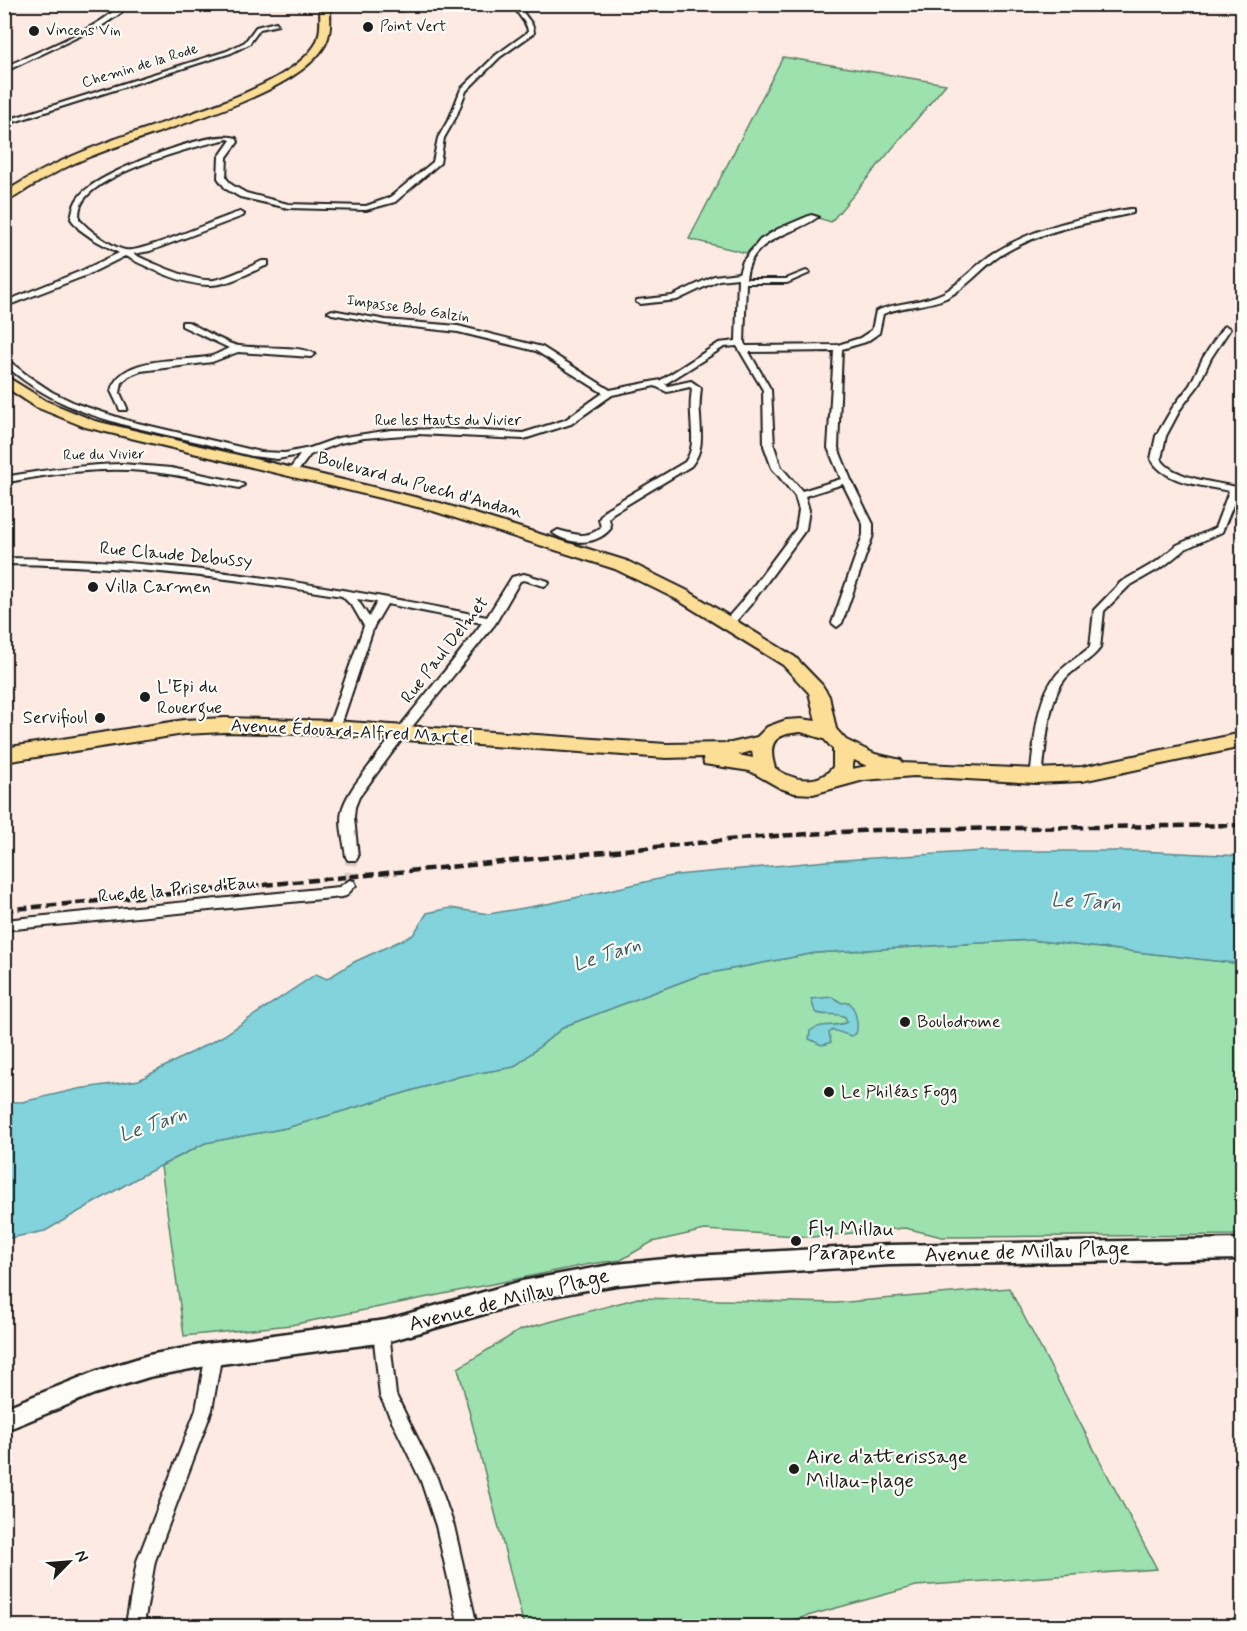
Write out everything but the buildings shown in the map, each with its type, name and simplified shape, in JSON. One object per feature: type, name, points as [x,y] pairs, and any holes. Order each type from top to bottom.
[{"type":"main road","points":[[4,199],[32,180],[74,159],[237,99],[291,72],[307,60],[322,41],[326,30],[325,4]]},
{"type":"main road","name":"Boulevard du Puech d'Andan","points":[[4,379],[41,404],[90,424],[434,506],[580,550],[653,579],[728,622],[789,661],[820,696],[834,739]]},
{"type":"main road","points":[[794,725],[805,714],[808,705],[805,678]]},
{"type":"main road","name":"Avenue Édouard-Alfred Martel","points":[[4,755],[184,727],[225,725],[334,728],[666,751],[739,762],[766,770]]},
{"type":"main road","points":[[914,769],[871,760],[811,726],[794,725],[775,731],[763,742],[760,753],[766,770],[778,780],[795,786],[814,787],[864,773],[914,769],[1036,776],[1082,774],[1242,740]]},
{"type":"main road","points":[[830,782],[844,766],[845,758],[834,739]]},
{"type":"main road","name":"Avenue Édouard-Alfred Martel","points":[[666,751],[731,750],[763,742]]},
{"type":"street","points":[[4,6],[25,4]]},
{"type":"street","points":[[4,70],[101,24],[119,12],[122,4]]},
{"type":"street","points":[[387,4],[398,9],[417,4]]},
{"type":"street","points":[[265,263],[209,283],[153,267],[81,229],[75,218],[75,207],[82,197],[100,184],[149,159],[181,147],[214,139],[234,139],[235,142],[224,157],[221,167],[222,178],[229,187],[259,200],[321,208],[366,208],[382,205],[392,200],[436,163],[441,138],[453,117],[463,90],[498,56],[531,33],[531,27],[518,11],[517,4]]},
{"type":"street","name":"Chemin de la Rode","points":[[4,123],[229,52],[247,43],[258,28],[276,24]]},
{"type":"street","name":"Rue les Hauts du Vivier","points":[[4,359],[18,373],[44,392],[76,408],[130,424],[276,457],[383,433],[524,436],[568,423],[609,393],[657,384],[686,370],[722,345],[838,348],[868,338],[876,331],[879,313],[892,306],[941,297],[951,292],[998,254],[1034,235],[1130,212]]},
{"type":"street","points":[[4,305],[125,254],[147,249],[240,214]]},
{"type":"street","points":[[728,622],[747,602],[801,529],[804,510],[800,495],[777,468],[769,446],[767,390],[742,346],[742,278],[747,261],[763,242],[781,231],[814,217]]},
{"type":"street","points":[[640,302],[660,302],[674,298],[717,278],[787,281],[806,273]]},
{"type":"street","name":"Impasse Bob Galzin","points":[[332,312],[386,322],[458,328],[529,346],[539,349],[580,373],[609,393]]},
{"type":"street","points":[[185,324],[235,348],[311,354]]},
{"type":"street","points":[[1036,776],[1045,718],[1057,681],[1070,667],[1095,648],[1099,610],[1125,584],[1160,564],[1181,547],[1219,530],[1238,490],[1177,476],[1161,468],[1156,459],[1161,436],[1177,407],[1194,386],[1206,358],[1226,329]]},
{"type":"street","points":[[130,424],[116,396],[115,388],[125,375],[146,366],[211,360],[235,348]]},
{"type":"street","points":[[837,623],[868,535],[868,524],[833,448],[838,348]]},
{"type":"street","points":[[558,532],[585,540],[601,534],[606,528],[604,519],[609,511],[688,465],[696,456],[696,388],[691,384],[667,389],[657,384]]},
{"type":"street","points":[[107,417],[123,408]]},
{"type":"street","points":[[293,472],[302,458],[313,449]]},
{"type":"street","name":"Rue du Vivier","points":[[4,480],[45,472],[117,467],[162,470],[239,485]]},
{"type":"street","points":[[800,495],[846,480]]},
{"type":"street","name":"Rue Claude Debussy","points":[[4,561],[145,567],[304,585],[491,621]]},
{"type":"street","name":"Rue Paul Delmet","points":[[352,857],[348,809],[400,733],[491,621],[516,579],[524,577],[544,583]]},
{"type":"street","points":[[344,592],[357,605],[369,626]]},
{"type":"street","points":[[334,728],[369,626],[384,600]]},
{"type":"street","name":"Rue de la Prise d'Eau","points":[[4,925],[342,892],[350,885]]},
{"type":"street","name":"Avenue de Millau Plage","points":[[4,1420],[82,1386],[149,1366],[214,1353],[381,1332],[575,1280],[676,1267],[890,1255],[1242,1249]]},
{"type":"street","points":[[381,1332],[388,1396],[429,1478],[445,1526],[468,1626]]},
{"type":"street","points":[[137,1626],[136,1618],[146,1561],[204,1410],[214,1353]]},
{"type":"green space","points":[[783,57],[946,84],[831,222],[808,215],[768,233],[746,253],[689,239]]},
{"type":"green space","points":[[1031,940],[1242,964],[1242,1235],[942,1237],[905,1228],[812,1237],[705,1230],[652,1242],[621,1260],[590,1264],[291,1325],[184,1336],[161,1166],[205,1143],[286,1128],[461,1076],[514,1067],[565,1026],[700,975],[815,953]]},
{"type":"green space","name":"Aire d'atterissage Millau-plage","points":[[1009,1288],[1157,1569],[916,1586],[771,1626],[524,1626],[458,1368],[520,1330],[638,1298],[836,1303]]},
{"type":"water","name":"Le Tarn","points":[[983,851],[1139,851],[1242,856],[1242,964],[1031,940],[815,953],[700,975],[565,1026],[514,1067],[461,1076],[286,1128],[205,1143],[139,1177],[45,1231],[5,1239],[5,1102],[22,1102],[78,1089],[139,1080],[223,1036],[316,974],[327,979],[354,962],[413,935],[427,913],[450,908],[489,914],[552,903],[676,875],[827,861]]},
{"type":"water","points":[[832,997],[842,1003],[849,1002],[851,1005],[856,1018],[856,1034],[851,1036],[833,1030],[829,1033],[831,1042],[824,1045],[809,1039],[810,1031],[814,1028],[847,1022],[841,1015],[815,1012],[811,999]]},
{"type":"tunnel","points":[[350,885],[352,857]]},
{"type":"railway","points":[[4,910],[760,837],[876,830],[1242,825]]},
{"type":"place","name":"Point Vert","points":[[368,27]]},
{"type":"place","name":"Vincens Vin","points":[[34,31]]},
{"type":"place","name":"Villa Carmen","points":[[93,587]]},
{"type":"place","name":"L'Epi du Rouergue","points":[[145,697]]},
{"type":"place","name":"Servifioul","points":[[100,718]]},
{"type":"place","name":"Boulodrome","points":[[905,1022]]},
{"type":"place","name":"Le Philéas Fogg","points":[[829,1092]]},
{"type":"place","name":"Fly Millau Parapente","points":[[796,1241]]},
{"type":"place","name":"Aire d'atterissage Millau-plage","points":[[794,1469]]}]
